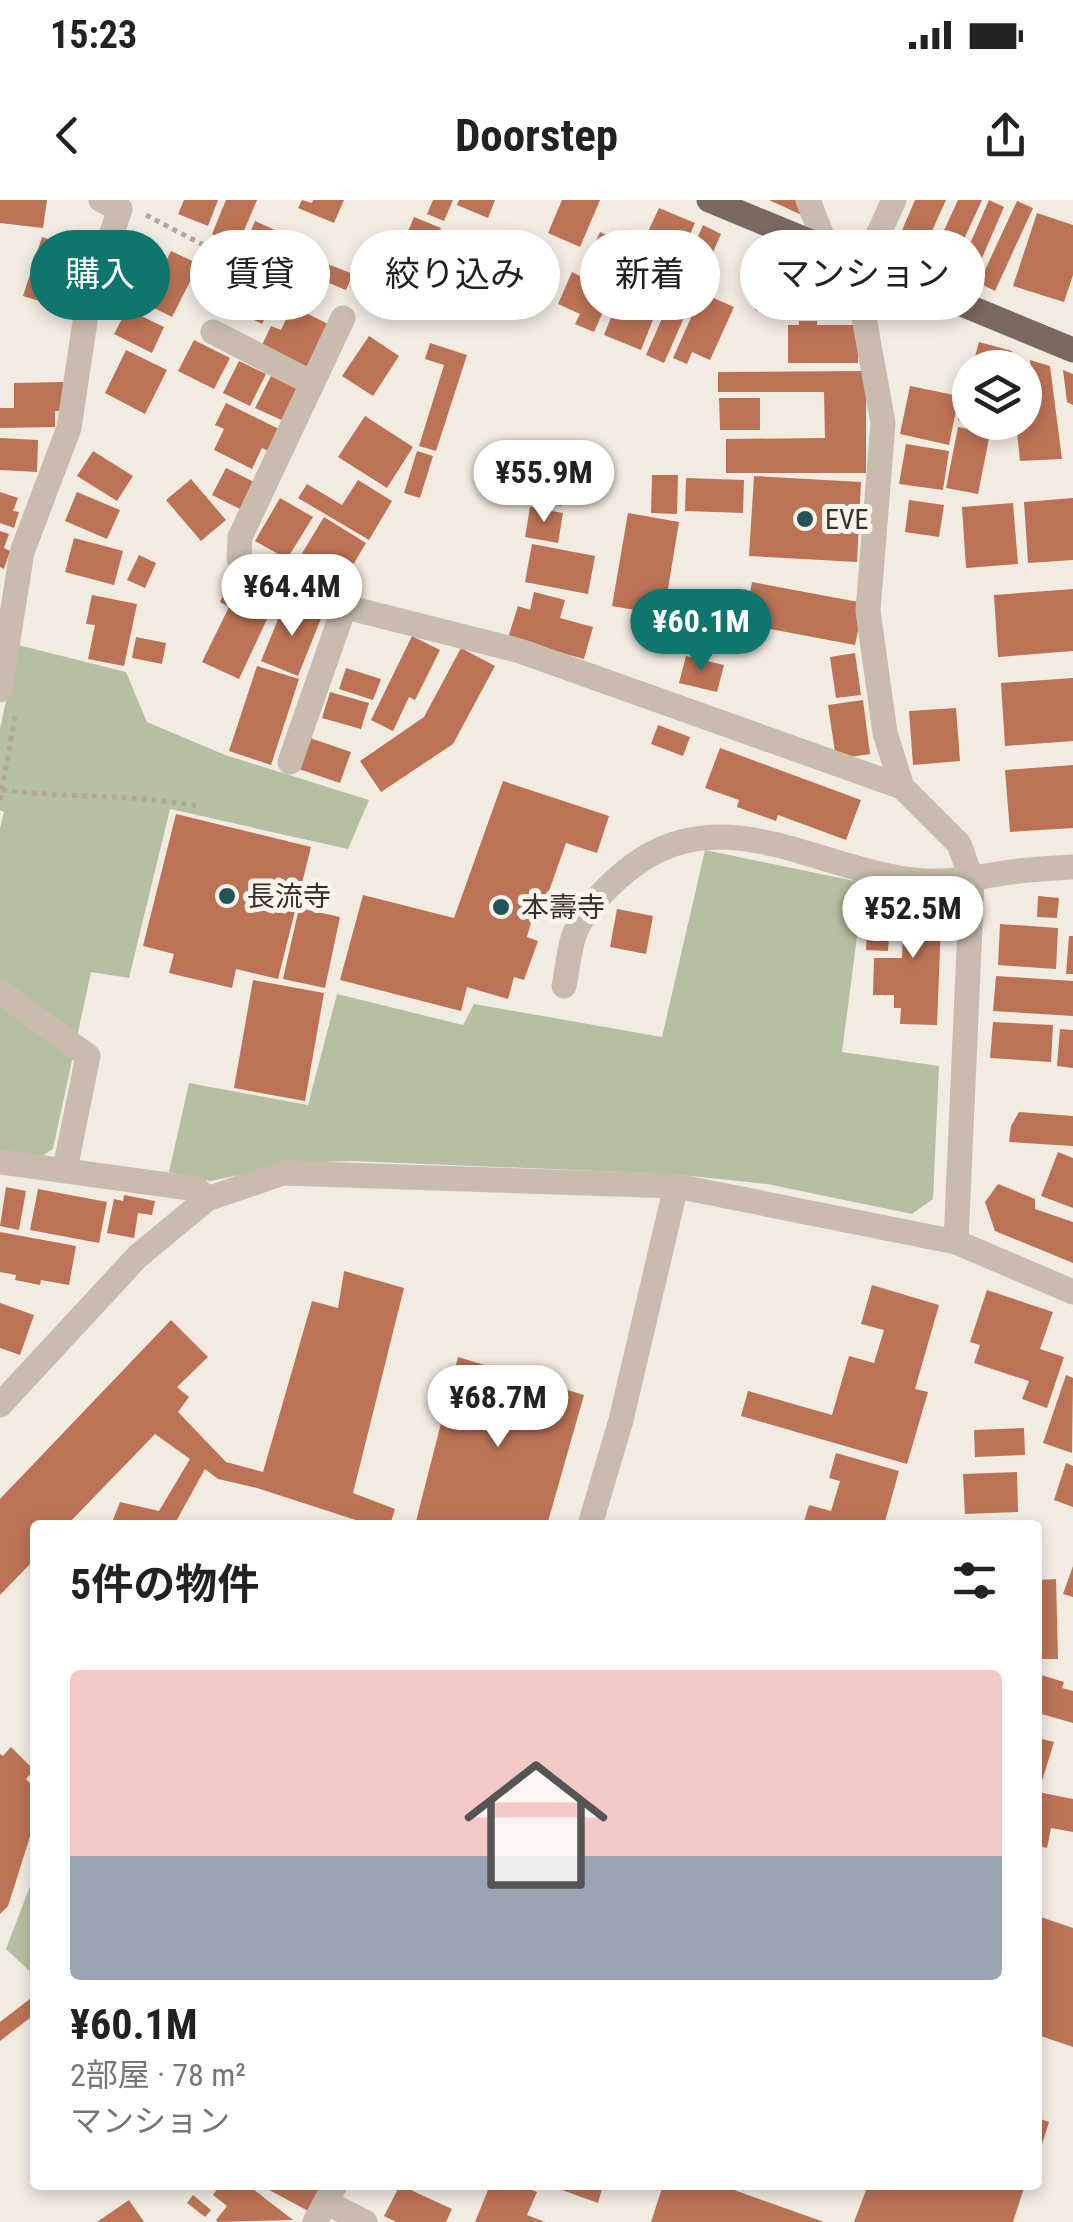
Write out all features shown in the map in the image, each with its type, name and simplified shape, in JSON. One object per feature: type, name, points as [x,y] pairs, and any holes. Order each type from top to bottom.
[{"type":"main road","points":[[709,200],[779,230]]},
{"type":"main road","points":[[985,313],[1073,350]]},
{"type":"street","points":[[808,200],[821,230]]},
{"type":"street","points":[[881,230],[894,200]]},
{"type":"street","points":[[8,695],[22,552],[68,428],[88,302],[111,205]]},
{"type":"street","points":[[343,318],[240,536],[239,559],[248,570],[286,592],[520,651],[902,786],[959,844],[972,880],[956,1242]]},
{"type":"street","points":[[865,320],[884,423],[868,611],[884,732],[902,786]]},
{"type":"street","points":[[213,332],[312,382]]},
{"type":"street","points":[[290,762],[344,608]]},
{"type":"street","points":[[564,986],[578,926],[616,878],[657,848],[697,836],[728,835],[759,841],[915,880],[972,880],[1018,871],[1073,867]]},
{"type":"street","points":[[0,992],[88,1056],[64,1169]]},
{"type":"street","points":[[0,1162],[197,1189],[207,1200]]},
{"type":"street","points":[[0,1405],[138,1256],[207,1200],[283,1173],[676,1186],[956,1242],[1073,1292]]},
{"type":"street","points":[[591,1520],[621,1420],[676,1186]]},
{"type":"street","points":[[325,2203],[365,2222]]},
{"type":"path","points":[[111,205],[136,210],[343,318]]},
{"type":"path","points":[[0,800],[8,695]]},
{"type":"path","points":[[2,790],[58,797],[158,799],[198,806]]},
{"type":"green space","points":[[18,645],[126,672],[147,722],[225,755],[369,800],[348,849],[170,809],[129,978],[91,972],[53,1149],[39,1158],[0,1152],[0,828],[4,812],[0,810],[0,729]]},
{"type":"green space","points":[[705,850],[864,883],[842,1052],[939,1066],[933,1199],[912,1214],[767,1184],[672,1174],[352,1161],[297,1163],[210,1181],[169,1172],[189,1083],[308,1105],[337,994],[463,1025],[474,1004],[662,1037]]},
{"type":"green space","points":[[30,1886],[30,1971],[6,1949]]},
{"type":"building","points":[[0,200],[47,200],[43,228],[0,223]]},
{"type":"building","points":[[184,200],[218,200],[208,226],[178,214]]},
{"type":"building","points":[[226,200],[257,200],[244,230],[214,230]]},
{"type":"building","points":[[302,200],[344,200],[334,223],[298,208]]},
{"type":"building","points":[[433,200],[453,200],[444,221],[427,214]]},
{"type":"building","points":[[459,200],[495,200],[488,218],[457,205]]},
{"type":"building","points":[[562,200],[600,200],[587,230],[580,230],[580,247],[560,238],[560,230],[549,230]]},
{"type":"building","points":[[769,200],[798,200],[808,218]]},
{"type":"building","points":[[915,200],[946,200],[932,230],[902,230]]},
{"type":"building","points":[[958,200],[982,200],[968,230],[944,230]]},
{"type":"building","points":[[989,200],[1004,207],[985,251],[985,230],[976,230]]},
{"type":"building","points":[[1017,201],[1033,208],[995,291],[985,286],[985,270]]},
{"type":"building","points":[[659,208],[695,223],[692,230],[649,230]]},
{"type":"building","points":[[1037,213],[1073,225],[1073,275],[1064,302],[1013,286]]},
{"type":"building","points":[[414,217],[441,228],[440,230],[408,230]]},
{"type":"building","points":[[255,221],[275,230],[251,230]]},
{"type":"building","points":[[170,253],[190,260],[190,282],[172,317],[170,316]]},
{"type":"building","points":[[330,265],[350,273],[346,290],[330,283]]},
{"type":"building","points":[[572,272],[580,276],[580,314],[560,305]]},
{"type":"building","points":[[30,274],[30,298],[23,296]]},
{"type":"building","points":[[720,301],[734,307],[710,360],[692,352],[687,364],[673,358],[690,320],[720,320]]},
{"type":"building","points":[[580,314],[580,320],[599,320],[594,332],[575,324]]},
{"type":"building","points":[[121,320],[150,320],[164,327],[152,353],[114,334]]},
{"type":"building","points":[[286,320],[320,320],[332,326],[311,369],[262,345],[271,326],[281,330]]},
{"type":"building","points":[[610,320],[653,320],[641,350],[604,335]]},
{"type":"building","points":[[661,320],[683,320],[664,363],[646,355]]},
{"type":"building","points":[[799,321],[859,325],[858,363],[788,363],[788,325],[799,325]]},
{"type":"building","points":[[369,336],[399,356],[373,396],[342,376]]},
{"type":"building","points":[[194,340],[230,358],[214,389],[178,371]]},
{"type":"building","points":[[979,342],[1008,350],[977,350]]},
{"type":"building","points":[[430,343],[467,355],[436,451],[419,446],[444,365],[425,359]]},
{"type":"building","points":[[126,350],[167,370],[145,414],[105,393]]},
{"type":"building","points":[[239,361],[266,374],[250,406],[223,393]]},
{"type":"building","points":[[1042,364],[1050,366],[1062,459],[1020,461],[1018,440],[1042,440]]},
{"type":"building","points":[[1063,370],[1073,374],[1073,405],[1067,402]]},
{"type":"building","points":[[866,371],[866,473],[726,473],[726,439],[825,438],[824,392],[718,392],[718,372]]},
{"type":"building","points":[[271,376],[299,390],[284,421],[255,408]]},
{"type":"building","points":[[63,382],[63,411],[55,411],[55,427],[0,428],[0,408],[14,408],[14,383]]},
{"type":"building","points":[[910,386],[952,395],[949,445],[900,434]]},
{"type":"building","points":[[719,398],[760,398],[760,430],[720,430]]},
{"type":"building","points":[[226,403],[281,430],[270,452],[262,448],[252,469],[214,450],[224,429],[215,425]]},
{"type":"building","points":[[365,416],[413,447],[387,488],[338,457]]},
{"type":"building","points":[[0,438],[38,440],[37,472],[0,470]]},
{"type":"building","points":[[955,440],[989,440],[978,494],[946,488]]},
{"type":"building","points":[[906,444],[949,451],[943,490],[899,484]]},
{"type":"building","points":[[93,451],[133,476],[117,501],[77,476]]},
{"type":"building","points":[[417,451],[433,456],[420,498],[404,493]]},
{"type":"building","points":[[226,468],[254,482],[240,509],[212,495]]},
{"type":"building","points":[[535,472],[567,480],[561,506],[528,499]]},
{"type":"building","points":[[652,475],[678,475],[677,514],[651,513]]},
{"type":"building","name":"EVE","points":[[754,476],[861,482],[857,562],[749,556]]},
{"type":"building","points":[[686,478],[744,480],[743,513],[685,511]]},
{"type":"building","points":[[191,479],[226,520],[201,541],[166,500]]},
{"type":"building","points":[[358,480],[392,501],[369,540],[298,498],[307,484],[342,505]]},
{"type":"building","points":[[0,492],[18,498],[13,511],[19,512],[14,528],[0,523]]},
{"type":"building","points":[[77,492],[120,510],[107,539],[65,521]]},
{"type":"building","points":[[280,498],[313,517],[287,559],[255,541]]},
{"type":"building","points":[[1073,498],[1073,560],[1028,563],[1024,502]]},
{"type":"building","points":[[909,500],[944,505],[939,537],[905,532]]},
{"type":"building","points":[[1013,503],[1018,564],[966,568],[962,507]]},
{"type":"building","points":[[530,507],[563,513],[558,543],[525,537]]},
{"type":"building","points":[[628,513],[679,522],[665,607],[696,611],[691,639],[648,632],[650,619],[634,616],[635,610],[612,606]]},
{"type":"building","points":[[324,517],[366,543],[344,580],[333,573],[327,583],[295,565]]},
{"type":"building","points":[[0,531],[9,534],[4,548],[10,551],[4,569],[0,567]]},
{"type":"building","points":[[74,538],[123,551],[114,585],[65,572]]},
{"type":"building","points":[[532,544],[595,556],[588,594],[525,582]]},
{"type":"building","points":[[139,555],[156,563],[145,588],[127,580]]},
{"type":"building","points":[[230,581],[276,600],[239,679],[202,662],[229,607],[220,602]]},
{"type":"building","points":[[752,582],[864,603],[855,645],[744,624]]},
{"type":"building","points":[[1073,589],[1073,651],[998,657],[994,595]]},
{"type":"building","points":[[534,592],[565,600],[560,618],[593,627],[584,659],[508,638],[518,606],[530,610]]},
{"type":"building","points":[[92,595],[137,604],[124,666],[88,659],[95,625],[86,624]]},
{"type":"building","points":[[285,602],[322,616],[298,676],[261,661]]},
{"type":"building","points":[[412,636],[440,650],[415,700],[409,697],[393,731],[371,720]]},
{"type":"building","points":[[136,637],[166,643],[162,664],[132,658]]},
{"type":"building","points":[[461,648],[495,666],[453,744],[381,792],[360,761],[424,717]]},
{"type":"building","points":[[855,653],[861,695],[836,698],[830,657]]},
{"type":"building","points":[[686,656],[724,665],[717,692],[679,683]]},
{"type":"building","points":[[257,666],[299,679],[271,765],[229,751]]},
{"type":"building","points":[[346,668],[381,679],[373,700],[339,689]]},
{"type":"building","points":[[1073,678],[1073,741],[1005,746],[1001,683]]},
{"type":"building","points":[[330,692],[369,703],[361,729],[322,718]]},
{"type":"building","points":[[863,700],[870,754],[836,759],[828,705]]},
{"type":"building","points":[[956,708],[960,761],[913,765],[909,711]]},
{"type":"building","points":[[658,725],[690,737],[683,756],[651,744]]},
{"type":"building","points":[[307,737],[351,752],[340,783],[296,768]]},
{"type":"building","points":[[720,748],[861,800],[846,840],[778,815],[776,821],[737,807],[739,800],[705,788]]},
{"type":"building","points":[[1073,765],[1073,828],[1010,832],[1005,770]]},
{"type":"building","name":"本壽寺","points":[[503,781],[609,816],[597,853],[566,843],[538,922],[532,919],[527,937],[538,941],[524,980],[514,977],[508,999],[467,987],[461,1011],[340,980],[363,895],[454,918]]},
{"type":"building","name":"長流寺","points":[[176,814],[311,847],[278,979],[236,969],[232,988],[169,973],[174,954],[143,946]]},
{"type":"building","points":[[882,896],[942,898],[937,1025],[900,1024],[901,1008],[894,1008],[894,995],[873,995],[874,958],[902,958],[904,911],[881,910]]},
{"type":"building","points":[[1038,896],[1059,898],[1057,918],[1037,917]]},
{"type":"building","points":[[299,908],[340,917],[325,988],[283,979]]},
{"type":"building","points":[[617,909],[653,916],[646,954],[610,947]]},
{"type":"building","points":[[868,917],[890,918],[888,951],[866,950]]},
{"type":"building","points":[[1000,924],[1058,928],[1056,969],[998,965]]},
{"type":"building","points":[[1069,936],[1073,936],[1073,974],[1066,974]]},
{"type":"building","points":[[996,976],[1073,981],[1073,1016],[993,1011]]},
{"type":"building","points":[[253,980],[324,993],[305,1101],[234,1088]]},
{"type":"building","points":[[993,1022],[1053,1025],[1051,1062],[990,1058]]},
{"type":"building","points":[[1060,1029],[1073,1030],[1073,1068],[1057,1066]]},
{"type":"building","points":[[1019,1112],[1073,1116],[1073,1146],[1009,1142],[1011,1126]]},
{"type":"building","points":[[1058,1152],[1073,1158],[1073,1208],[1041,1196]]},
{"type":"building","points":[[998,1184],[1035,1199],[1035,1209],[1073,1222],[1073,1263],[995,1231],[985,1202]]},
{"type":"building","points":[[6,1187],[26,1191],[19,1230],[0,1226]]},
{"type":"building","points":[[38,1189],[107,1202],[99,1243],[30,1230]]},
{"type":"building","points":[[124,1195],[155,1201],[152,1215],[138,1213],[134,1238],[107,1233],[114,1199],[123,1201]]},
{"type":"building","points":[[0,1232],[76,1246],[69,1285],[41,1280],[40,1285],[0,1272]]},
{"type":"building","points":[[344,1271],[404,1288],[353,1493],[395,1509],[392,1520],[356,1520],[218,1479],[205,1469],[177,1520],[113,1520],[120,1502],[159,1511],[190,1459],[155,1434],[72,1520],[30,1520],[30,1564],[0,1595],[0,1499],[171,1320],[208,1357],[177,1387],[189,1397],[178,1412],[226,1462],[263,1472],[312,1301],[338,1308]]},
{"type":"building","points":[[872,1285],[939,1305],[915,1389],[928,1392],[907,1464],[741,1416],[748,1391],[832,1415],[849,1356],[874,1363],[884,1330],[861,1324]]},
{"type":"building","points":[[987,1290],[1053,1312],[1040,1349],[1064,1357],[1047,1408],[1022,1399],[1029,1381],[974,1363],[980,1345],[970,1342]]},
{"type":"building","points":[[0,1303],[34,1315],[20,1355],[0,1348]]},
{"type":"building","points":[[458,1357],[584,1395],[548,1520],[416,1520]]},
{"type":"building","points":[[1066,1375],[1073,1378],[1072,1453],[1043,1443]]},
{"type":"building","points":[[1024,1428],[1025,1455],[975,1457],[974,1430]]},
{"type":"building","points":[[836,1453],[899,1471],[885,1520],[804,1520],[809,1505],[831,1511],[840,1481],[829,1478]]},
{"type":"building","points":[[1066,1463],[1073,1466],[1073,1507],[1054,1500]]},
{"type":"building","points":[[1017,1472],[1018,1512],[965,1514],[963,1474]]},
{"type":"building","points":[[1073,1566],[1073,1597],[1063,1594]]},
{"type":"building","points":[[1056,1579],[1058,1659],[1042,1659],[1042,1580]]},
{"type":"building","points":[[1042,1675],[1064,1682],[1062,1688],[1073,1691],[1073,1723],[1042,1714]]},
{"type":"building","points":[[1042,1739],[1054,1742],[1042,1781]]},
{"type":"building","points":[[11,1747],[30,1766],[26,1779],[30,1783],[30,1837],[8,1906],[0,1914],[0,1754],[3,1756]]},
{"type":"building","points":[[1042,1793],[1073,1799],[1073,1832],[1051,1828],[1047,1848],[1042,1847]]},
{"type":"building","points":[[1042,1917],[1073,1928],[1073,2047],[1042,2036]]},
{"type":"building","points":[[30,1999],[30,2018],[0,2041],[0,2022]]},
{"type":"building","points":[[1042,2119],[1049,2122],[1042,2144]]},
{"type":"building","points":[[216,2190],[254,2190],[293,2220],[218,2222],[227,2206],[213,2195]]},
{"type":"building","points":[[269,2190],[322,2190],[310,2212]]},
{"type":"building","points":[[397,2190],[411,2190],[452,2209],[446,2222],[396,2222],[384,2216]]},
{"type":"building","points":[[488,2190],[532,2190],[537,2192],[527,2215],[545,2222],[475,2222]]},
{"type":"building","points":[[562,2190],[602,2190],[598,2203]]},
{"type":"building","points":[[661,2190],[734,2190],[824,2222],[651,2222]]},
{"type":"building","points":[[866,2190],[1023,2190],[1013,2222],[854,2222]]},
{"type":"building","points":[[193,2195],[211,2210],[205,2217],[187,2203]]},
{"type":"building","points":[[129,2200],[144,2222],[97,2222]]},
{"type":"place","name":"EVE","points":[[805,519]]},
{"type":"place","name":"長流寺","points":[[227,896]]},
{"type":"place","name":"本壽寺","points":[[501,907]]}]
